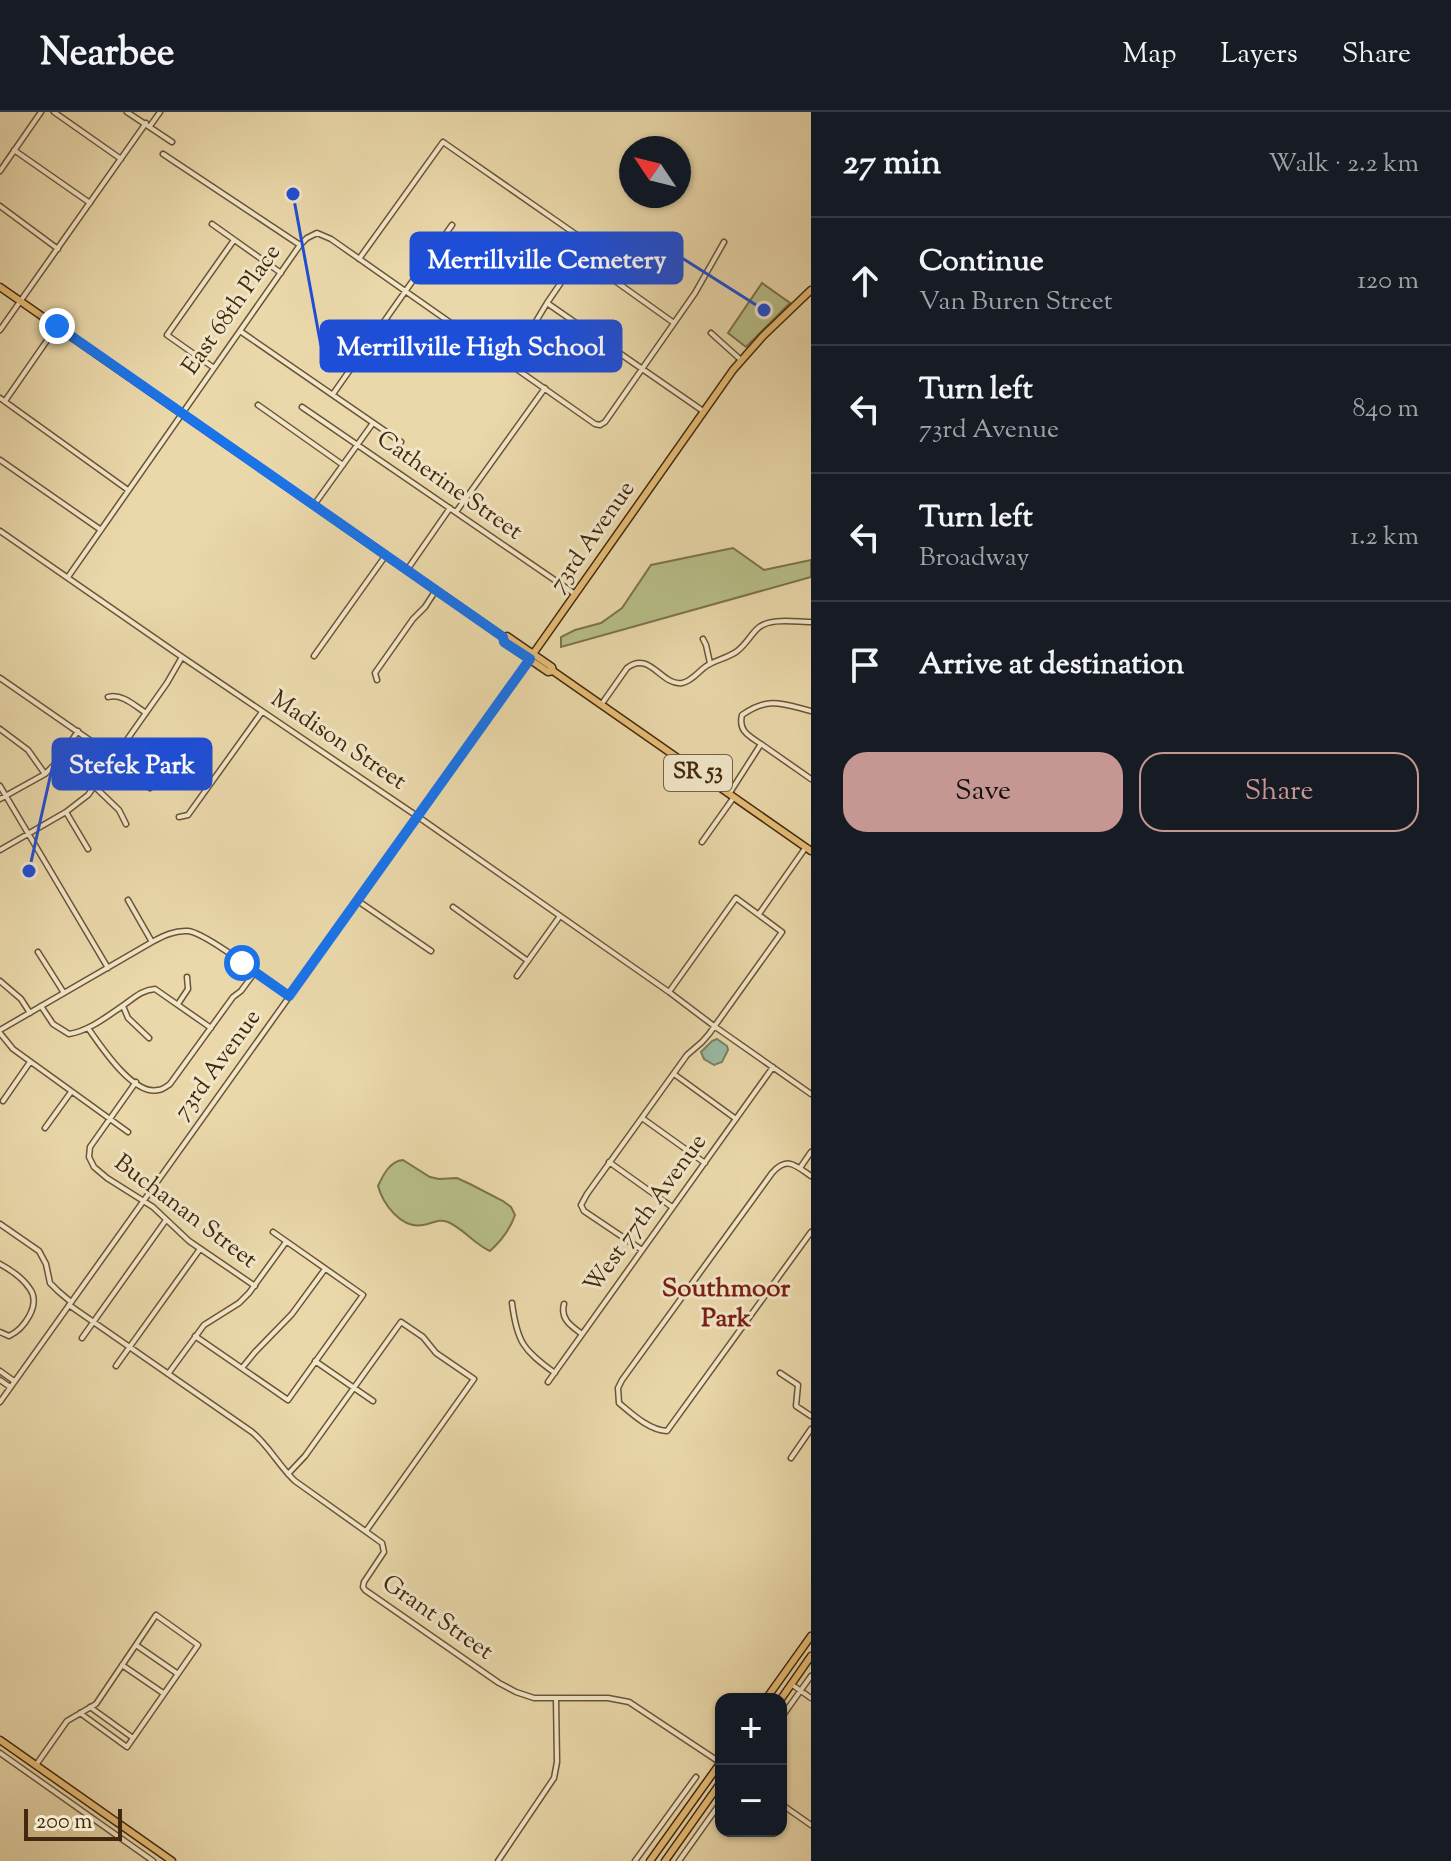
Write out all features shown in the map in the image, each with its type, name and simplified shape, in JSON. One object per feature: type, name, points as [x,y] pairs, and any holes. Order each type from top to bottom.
[{"type":"main road","name":"SR 53","points":[[0,287],[503,637],[507,636],[531,657],[552,667],[553,671],[808,849]]},
{"type":"main road","name":"73rd Avenue","points":[[531,657],[741,360],[811,290]]},
{"type":"main road","points":[[770,1693],[811,1636]]},
{"type":"main road","points":[[785,1693],[811,1656]]},
{"type":"main road","points":[[0,1740],[167,1859]]},
{"type":"main road","points":[[650,1861],[719,1765]]},
{"type":"main road","points":[[665,1861],[715,1790]]},
{"type":"street","points":[[0,171],[41,112]]},
{"type":"street","points":[[54,112],[121,159]]},
{"type":"street","points":[[127,112],[172,142]]},
{"type":"street","points":[[0,330],[121,159],[160,112]]},
{"type":"street","points":[[511,363],[586,246],[584,240],[443,142],[359,259],[595,424],[605,422],[695,293],[724,242]]},
{"type":"street","points":[[14,150],[90,203]]},
{"type":"street","points":[[163,154],[300,245]]},
{"type":"street","points":[[0,206],[58,249]]},
{"type":"street","points":[[212,224],[281,273]]},
{"type":"street","points":[[333,394],[452,225]]},
{"type":"street","name":"East 68th Place","points":[[68,577],[300,245],[317,233],[359,259]]},
{"type":"street","points":[[214,368],[167,335],[234,240]]},
{"type":"street","points":[[580,256],[674,323]]},
{"type":"street","points":[[547,303],[703,411]]},
{"type":"street","points":[[57,326],[2,400],[128,490]]},
{"type":"street","points":[[240,331],[401,442]]},
{"type":"street","points":[[711,333],[741,360]]},
{"type":"street","points":[[456,512],[545,388]]},
{"type":"street","points":[[258,405],[343,465]]},
{"type":"street","name":"Catherine Street","points":[[302,407],[575,594]]},
{"type":"street","points":[[314,505],[373,423]]},
{"type":"street","points":[[0,460],[101,530]]},
{"type":"street","points":[[407,570],[450,508]]},
{"type":"street","name":"Madison Street","points":[[1,533],[417,816],[811,1094]]},
{"type":"street","points":[[314,656],[386,555]]},
{"type":"street","points":[[377,680],[375,673],[436,590]]},
{"type":"street","points":[[601,705],[632,664],[644,663],[670,680],[683,683],[710,663],[742,648],[764,625],[773,622],[811,622]]},
{"type":"street","points":[[703,639],[710,663]]},
{"type":"street","points":[[0,850],[79,804],[95,787],[182,657]]},
{"type":"street","name":"73rd Avenue","points":[[0,1402],[531,657]]},
{"type":"street","points":[[0,678],[114,757],[150,788]]},
{"type":"street","points":[[108,697],[115,695],[146,713]]},
{"type":"street","points":[[811,711],[784,702],[766,703],[742,715],[741,723],[744,733],[811,779]]},
{"type":"street","points":[[179,817],[188,815],[262,712]]},
{"type":"street","points":[[0,729],[28,750],[45,774]]},
{"type":"street","points":[[0,799],[45,774],[78,731]]},
{"type":"street","points":[[702,842],[761,744]]},
{"type":"street","points":[[0,786],[108,968]]},
{"type":"street","points":[[95,787],[111,801],[126,824]]},
{"type":"street","points":[[66,812],[88,849]]},
{"type":"street","points":[[758,915],[808,849]]},
{"type":"street","points":[[642,1250],[584,1211],[581,1205],[687,1055],[702,1042],[782,932],[736,898],[669,992]]},
{"type":"street","points":[[128,900],[152,942]]},
{"type":"street","points":[[358,901],[431,951]]},
{"type":"street","points":[[453,907],[528,961]]},
{"type":"street","points":[[517,976],[560,916]]},
{"type":"street","points":[[128,1132],[13,1049],[0,1031],[152,942],[177,932],[198,933],[207,938],[289,996]]},
{"type":"street","points":[[38,952],[64,993]]},
{"type":"street","points":[[88,1028],[118,1069],[148,1090],[160,1090],[170,1084],[255,972]]},
{"type":"street","points":[[178,1004],[188,989],[187,977]]},
{"type":"street","points":[[0,981],[21,999],[30,1013]]},
{"type":"street","points":[[41,1006],[59,1030],[69,1034],[88,1028],[144,990],[155,989],[211,1028]]},
{"type":"street","points":[[123,1006],[128,1018],[149,1038]]},
{"type":"street","points":[[3,1101],[30,1062]]},
{"type":"street","name":"West 77th Avenue","points":[[548,1382],[773,1067]]},
{"type":"street","points":[[674,1074],[736,1119]]},
{"type":"street","points":[[110,1119],[136,1082]]},
{"type":"street","points":[[45,1128],[71,1092]]},
{"type":"street","points":[[642,1118],[705,1163]]},
{"type":"street","name":"Buchanan Street","points":[[110,1119],[90,1147],[89,1157],[94,1167],[143,1200],[200,1249],[255,1286]]},
{"type":"street","points":[[800,1168],[811,1152]]},
{"type":"street","points":[[609,1162],[673,1207]]},
{"type":"street","points":[[811,1176],[787,1163],[778,1166],[622,1380],[618,1388],[619,1403],[659,1430],[667,1431],[811,1232]]},
{"type":"street","points":[[82,1338],[166,1220]]},
{"type":"street","points":[[0,1224],[39,1251],[50,1283],[70,1303],[256,1435],[288,1474],[366,1531],[474,1379],[436,1353],[423,1337],[401,1322],[305,1456],[288,1474]]},
{"type":"street","points":[[195,1336],[288,1400],[363,1295],[273,1232]]},
{"type":"street","points":[[168,1374],[207,1322],[244,1299],[286,1242]]},
{"type":"street","points":[[116,1366],[200,1249]]},
{"type":"street","points":[[0,1264],[29,1287],[34,1296],[30,1318],[19,1332],[9,1336],[0,1332]]},
{"type":"street","points":[[242,1369],[295,1310],[325,1269]]},
{"type":"street","points":[[512,1303],[515,1325],[524,1346],[532,1357],[555,1373]]},
{"type":"street","points":[[564,1304],[564,1318],[582,1334]]},
{"type":"street","points":[[315,1361],[373,1401]]},
{"type":"street","points":[[0,1371],[14,1381]]},
{"type":"street","points":[[780,1373],[798,1385],[796,1406],[811,1416]]},
{"type":"street","points":[[0,1380],[10,1387]]},
{"type":"street","points":[[791,1458],[811,1429]]},
{"type":"street","name":"Grant Street","points":[[366,1531],[385,1549],[364,1582],[365,1590],[499,1683],[534,1698],[603,1697],[629,1702],[715,1758]]},
{"type":"street","points":[[36,1765],[67,1721],[80,1713],[90,1707],[96,1704],[156,1615],[198,1645],[127,1747],[80,1713]]},
{"type":"street","points":[[136,1645],[178,1674]]},
{"type":"street","points":[[122,1665],[164,1694]]},
{"type":"street","points":[[787,1710],[811,1676]]},
{"type":"street","points":[[791,1684],[811,1698]]},
{"type":"street","points":[[498,1861],[554,1778],[557,1762],[556,1699]]},
{"type":"street","points":[[90,1707],[133,1738]]},
{"type":"street","points":[[0,1753],[153,1861]]},
{"type":"street","points":[[638,1860],[696,1777]]},
{"type":"street","points":[[74,1805],[81,1796]]},
{"type":"street","points":[[679,1800],[689,1806]]},
{"type":"street","points":[[787,1808],[811,1825]]},
{"type":"street","points":[[679,1861],[715,1810]]},
{"type":"shaded area","points":[[762,283],[790,303],[746,347],[728,333]]},
{"type":"shaded area","points":[[390,320],[422,342],[406,364],[375,342]]},
{"type":"shaded area","points":[[733,548],[764,570],[811,560],[811,577],[561,647],[561,637],[601,623],[622,608],[651,565]]},
{"type":"shaded area","points":[[717,1039],[728,1050],[722,1062],[714,1065],[704,1059],[701,1052]]},
{"type":"shaded area","points":[[403,1160],[430,1177],[457,1178],[503,1201],[515,1215],[511,1225],[490,1251],[448,1222],[415,1225],[400,1219],[384,1200],[378,1186],[391,1166]]},
{"type":"place","name":"Merrillville High School","points":[[293,194]]},
{"type":"place","name":"Merrillville Cemetery","points":[[764,310]]},
{"type":"place","name":"Stefek Park","points":[[29,871]]},
{"type":"district","name":"Southmoor Park","points":[[726,1304]]},
{"type":"route","points":[[57,326],[503,637],[504,642],[530,659],[289,996],[242,963]]}]
